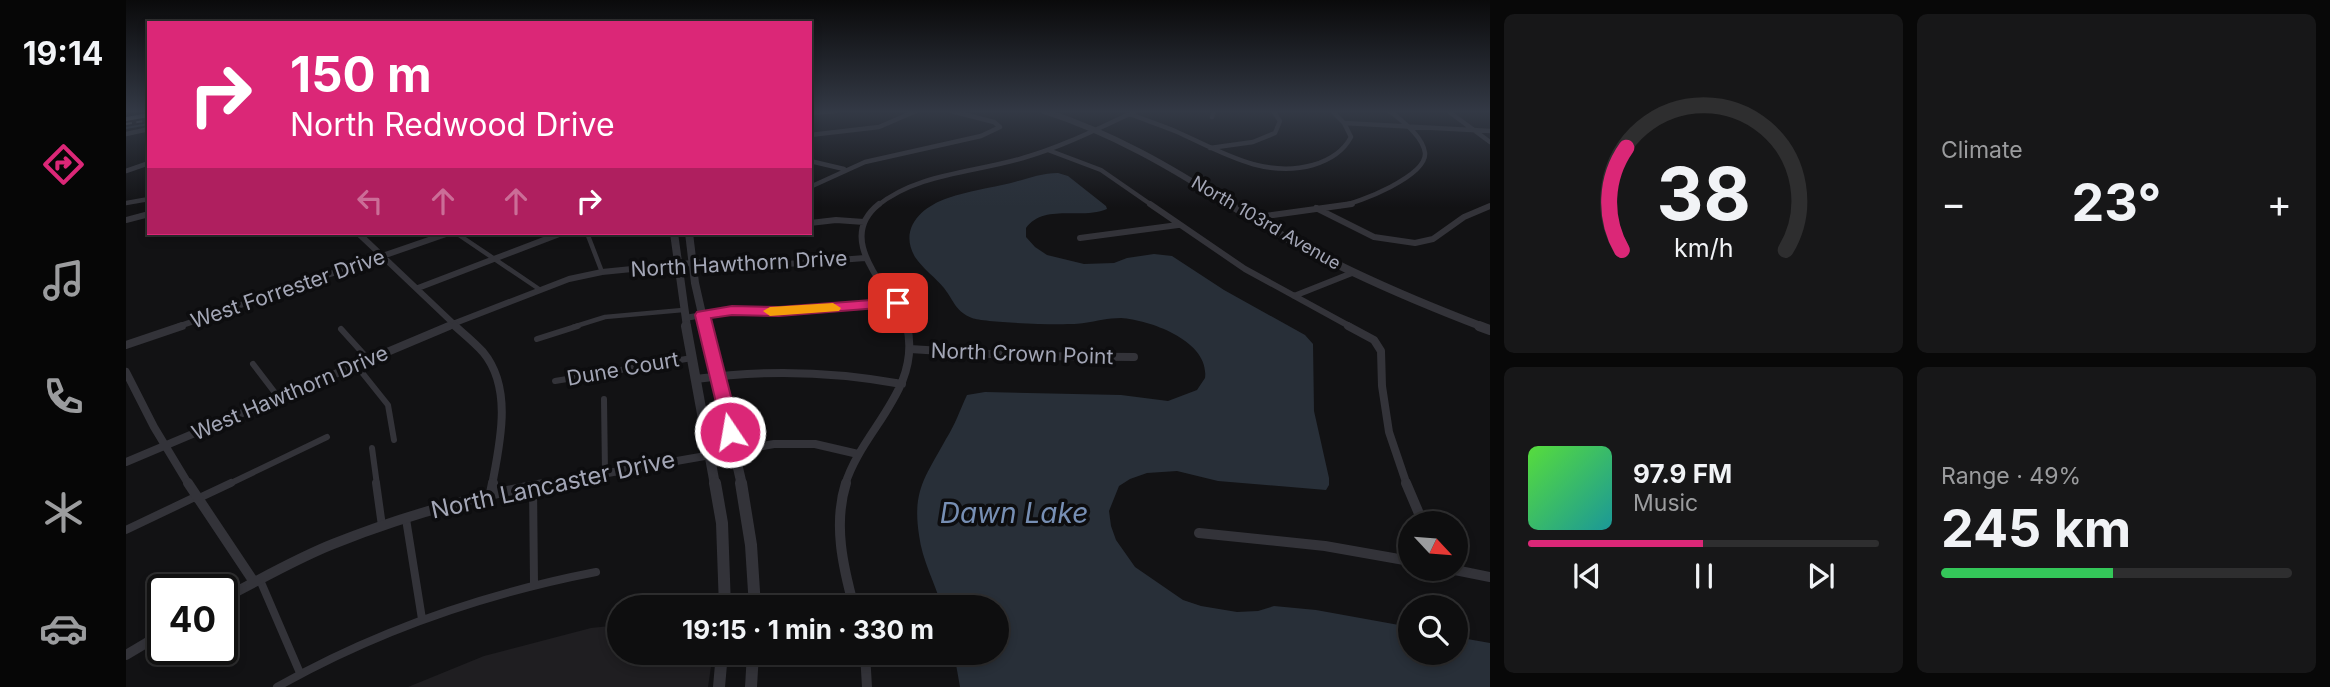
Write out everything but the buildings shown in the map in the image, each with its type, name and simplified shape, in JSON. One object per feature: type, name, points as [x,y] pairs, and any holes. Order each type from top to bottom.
[{"type":"street","points":[[812,186],[844,169],[888,155],[946,143]]},
{"type":"street","points":[[851,595],[842,557],[839,512],[851,468],[902,384],[910,349],[908,328],[898,303],[865,258],[860,240],[864,222],[869,213],[888,197],[917,183],[996,167],[1065,143]]},
{"type":"street","name":"North 103rd Avenue","points":[[1128,143],[1251,218],[1352,273],[1421,304],[1490,330]]},
{"type":"street","points":[[1199,143],[1263,172],[1303,168],[1343,151],[1347,143]]},
{"type":"street","points":[[1209,148],[1245,143]]},
{"type":"street","points":[[1251,218],[1352,204],[1411,176],[1425,159],[1425,149],[1421,143]]},
{"type":"street","points":[[1048,150],[1093,165],[1245,269],[1357,328],[1374,340],[1381,351],[1382,386],[1389,432],[1418,511]]},
{"type":"street","points":[[812,161],[844,169]]},
{"type":"street","points":[[126,171],[147,164]]},
{"type":"street","points":[[126,203],[147,199]]},
{"type":"street","points":[[1315,208],[1374,237],[1415,243],[1433,239],[1464,217],[1490,206]]},
{"type":"street","points":[[126,220],[147,215]]},
{"type":"street","points":[[812,223],[836,220],[864,222]]},
{"type":"street","points":[[1080,238],[1178,225]]},
{"type":"street","points":[[360,235],[484,353],[495,369],[500,390],[501,437],[491,493]]},
{"type":"street","name":"West Forrester Drive","points":[[126,345],[443,235]]},
{"type":"street","points":[[459,235],[539,289]]},
{"type":"street","points":[[418,288],[550,235]]},
{"type":"street","points":[[588,235],[602,272]]},
{"type":"street","points":[[674,235],[675,264],[711,453],[725,544],[725,595]]},
{"type":"street","points":[[690,235],[692,263],[752,544],[754,595]]},
{"type":"street","points":[[1402,242],[1409,250]]},
{"type":"street","name":"North Hawthorn Drive","points":[[454,324],[539,289],[602,272],[725,261],[787,264],[865,258]]},
{"type":"street","points":[[1294,296],[1352,273]]},
{"type":"street","points":[[537,339],[605,317],[703,315],[732,310],[779,312],[898,303]]},
{"type":"street","name":"West Hawthorn Drive","points":[[126,462],[454,324]]},
{"type":"street","points":[[341,329],[369,360]]},
{"type":"street","name":"North Crown Point","points":[[910,349],[1023,356],[1134,357]]},
{"type":"street","name":"Dune Court","points":[[555,381],[692,358]]},
{"type":"street","points":[[253,364],[279,398]]},
{"type":"street","points":[[356,365],[388,405],[394,440]]},
{"type":"street","points":[[696,379],[773,369],[805,369],[856,374],[902,384]]},
{"type":"street","points":[[126,372],[149,421],[196,498],[257,581],[300,673]]},
{"type":"street","points":[[604,399],[605,473]]},
{"type":"street","points":[[126,530],[327,437]]},
{"type":"street","name":"North Lancaster Drive","points":[[238,591],[330,545],[406,518],[491,493],[711,453],[796,443],[815,444],[858,454]]},
{"type":"street","points":[[372,448],[382,526]]},
{"type":"street","points":[[533,485],[534,583]]},
{"type":"street","points":[[406,518],[422,620]]},
{"type":"street","points":[[1199,534],[1325,546],[1398,559]]},
{"type":"street","points":[[277,687],[300,673],[422,620],[484,597],[534,583],[596,572]]},
{"type":"street","points":[[1468,573],[1490,577]]},
{"type":"street","points":[[126,655],[147,643]]},
{"type":"street","points":[[719,687],[721,665]]},
{"type":"street","points":[[751,687],[752,665]]},
{"type":"street","points":[[865,665],[867,687]]},
{"type":"shaded area","points":[[607,626],[607,665],[711,665],[708,687],[408,687],[484,656]]},
{"type":"water","name":"Dawn Lake","points":[[1058,173],[1068,176],[1107,209],[1053,214],[1034,220],[1026,228],[1026,237],[1047,255],[1084,264],[1114,263],[1154,254],[1172,256],[1224,290],[1305,335],[1313,344],[1314,411],[1329,478],[1326,490],[1218,481],[1177,471],[1147,473],[1130,479],[1119,486],[1109,511],[1116,540],[1135,567],[1183,600],[1201,606],[1237,612],[1258,611],[1274,606],[1316,610],[1398,625],[1398,665],[1468,665],[1468,639],[1490,643],[1490,687],[960,687],[956,665],[1009,665],[1009,595],[938,595],[921,544],[917,519],[922,484],[967,395],[985,392],[1121,395],[1168,401],[1197,390],[1205,378],[1204,365],[1198,353],[1188,343],[1147,323],[1121,318],[1062,324],[1010,323],[967,316],[915,257],[909,237],[911,228],[930,207],[963,193]]},
{"type":"slow traffic","points":[[770,311],[833,308]]},
{"type":"route","points":[[730,432],[703,315],[732,310],[779,312],[898,303]]}]
